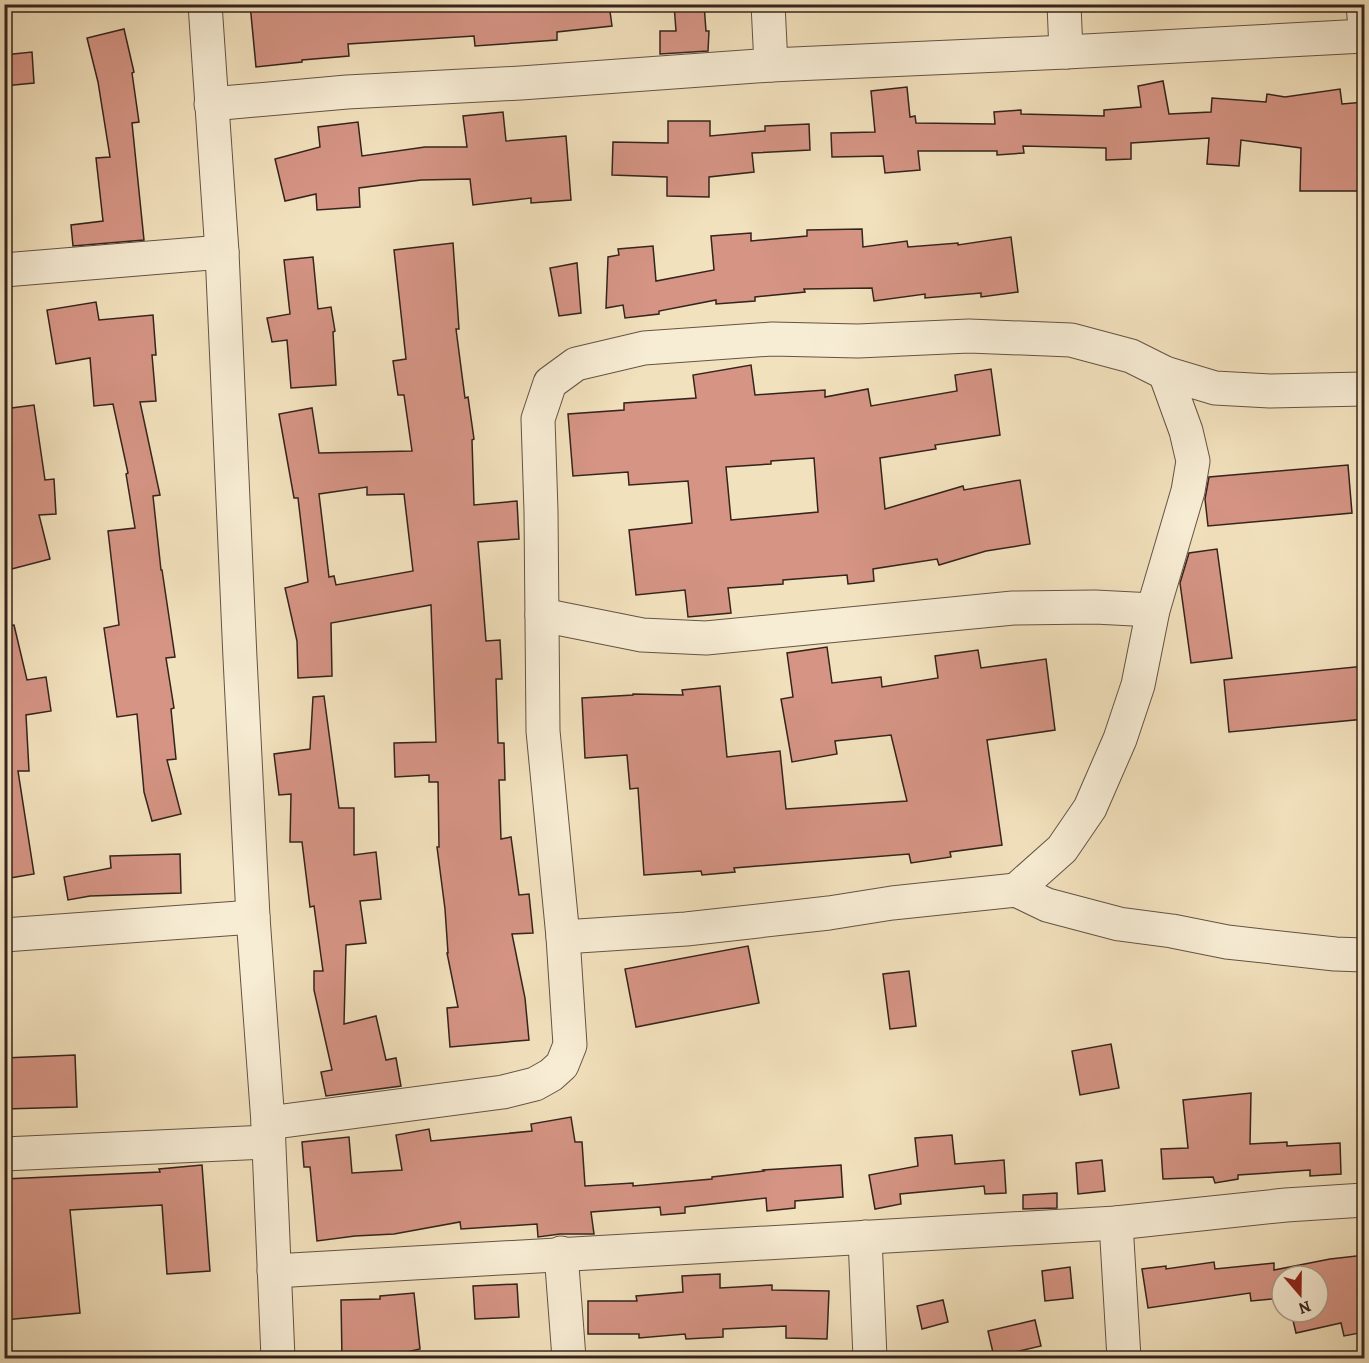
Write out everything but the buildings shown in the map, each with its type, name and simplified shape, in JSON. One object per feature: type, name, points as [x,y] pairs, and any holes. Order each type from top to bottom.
[{"type":"street","points":[[205,4],[222,252],[253,917],[268,1132],[278,1359]]},
{"type":"street","points":[[768,4],[771,65]]},
{"type":"street","points":[[1064,4],[1066,52]]},
{"type":"street","points":[[1363,4],[1365,17]]},
{"type":"street","points":[[211,104],[347,92],[521,83],[771,65],[1365,36]]},
{"type":"street","points":[[4,270],[222,252]]},
{"type":"street","points":[[4,1154],[268,1132],[503,1092],[535,1084],[551,1075],[562,1065],[570,1045],[563,937],[543,731],[538,419],[550,383],[576,364],[644,348],[772,339],[858,341],[969,336],[1071,340],[1131,356],[1165,373],[1215,388],[1270,392],[1365,389]]},
{"type":"street","points":[[1016,890],[1062,849],[1090,808],[1120,738],[1138,685],[1153,610],[1188,492],[1193,461],[1186,431],[1165,373]]},
{"type":"street","points":[[542,615],[642,635],[706,638],[1013,608],[1095,607],[1153,610]]},
{"type":"street","points":[[563,937],[686,929],[1016,890],[1047,905],[1119,924],[1172,931],[1227,942],[1335,954],[1365,954]]},
{"type":"street","points":[[4,935],[253,917]]},
{"type":"street","points":[[274,1271],[1116,1223],[1286,1205],[1365,1200]]},
{"type":"street","points":[[1116,1223],[1124,1359]]},
{"type":"street","points":[[865,1237],[870,1359]]},
{"type":"street","points":[[561,1253],[569,1359]]}]
